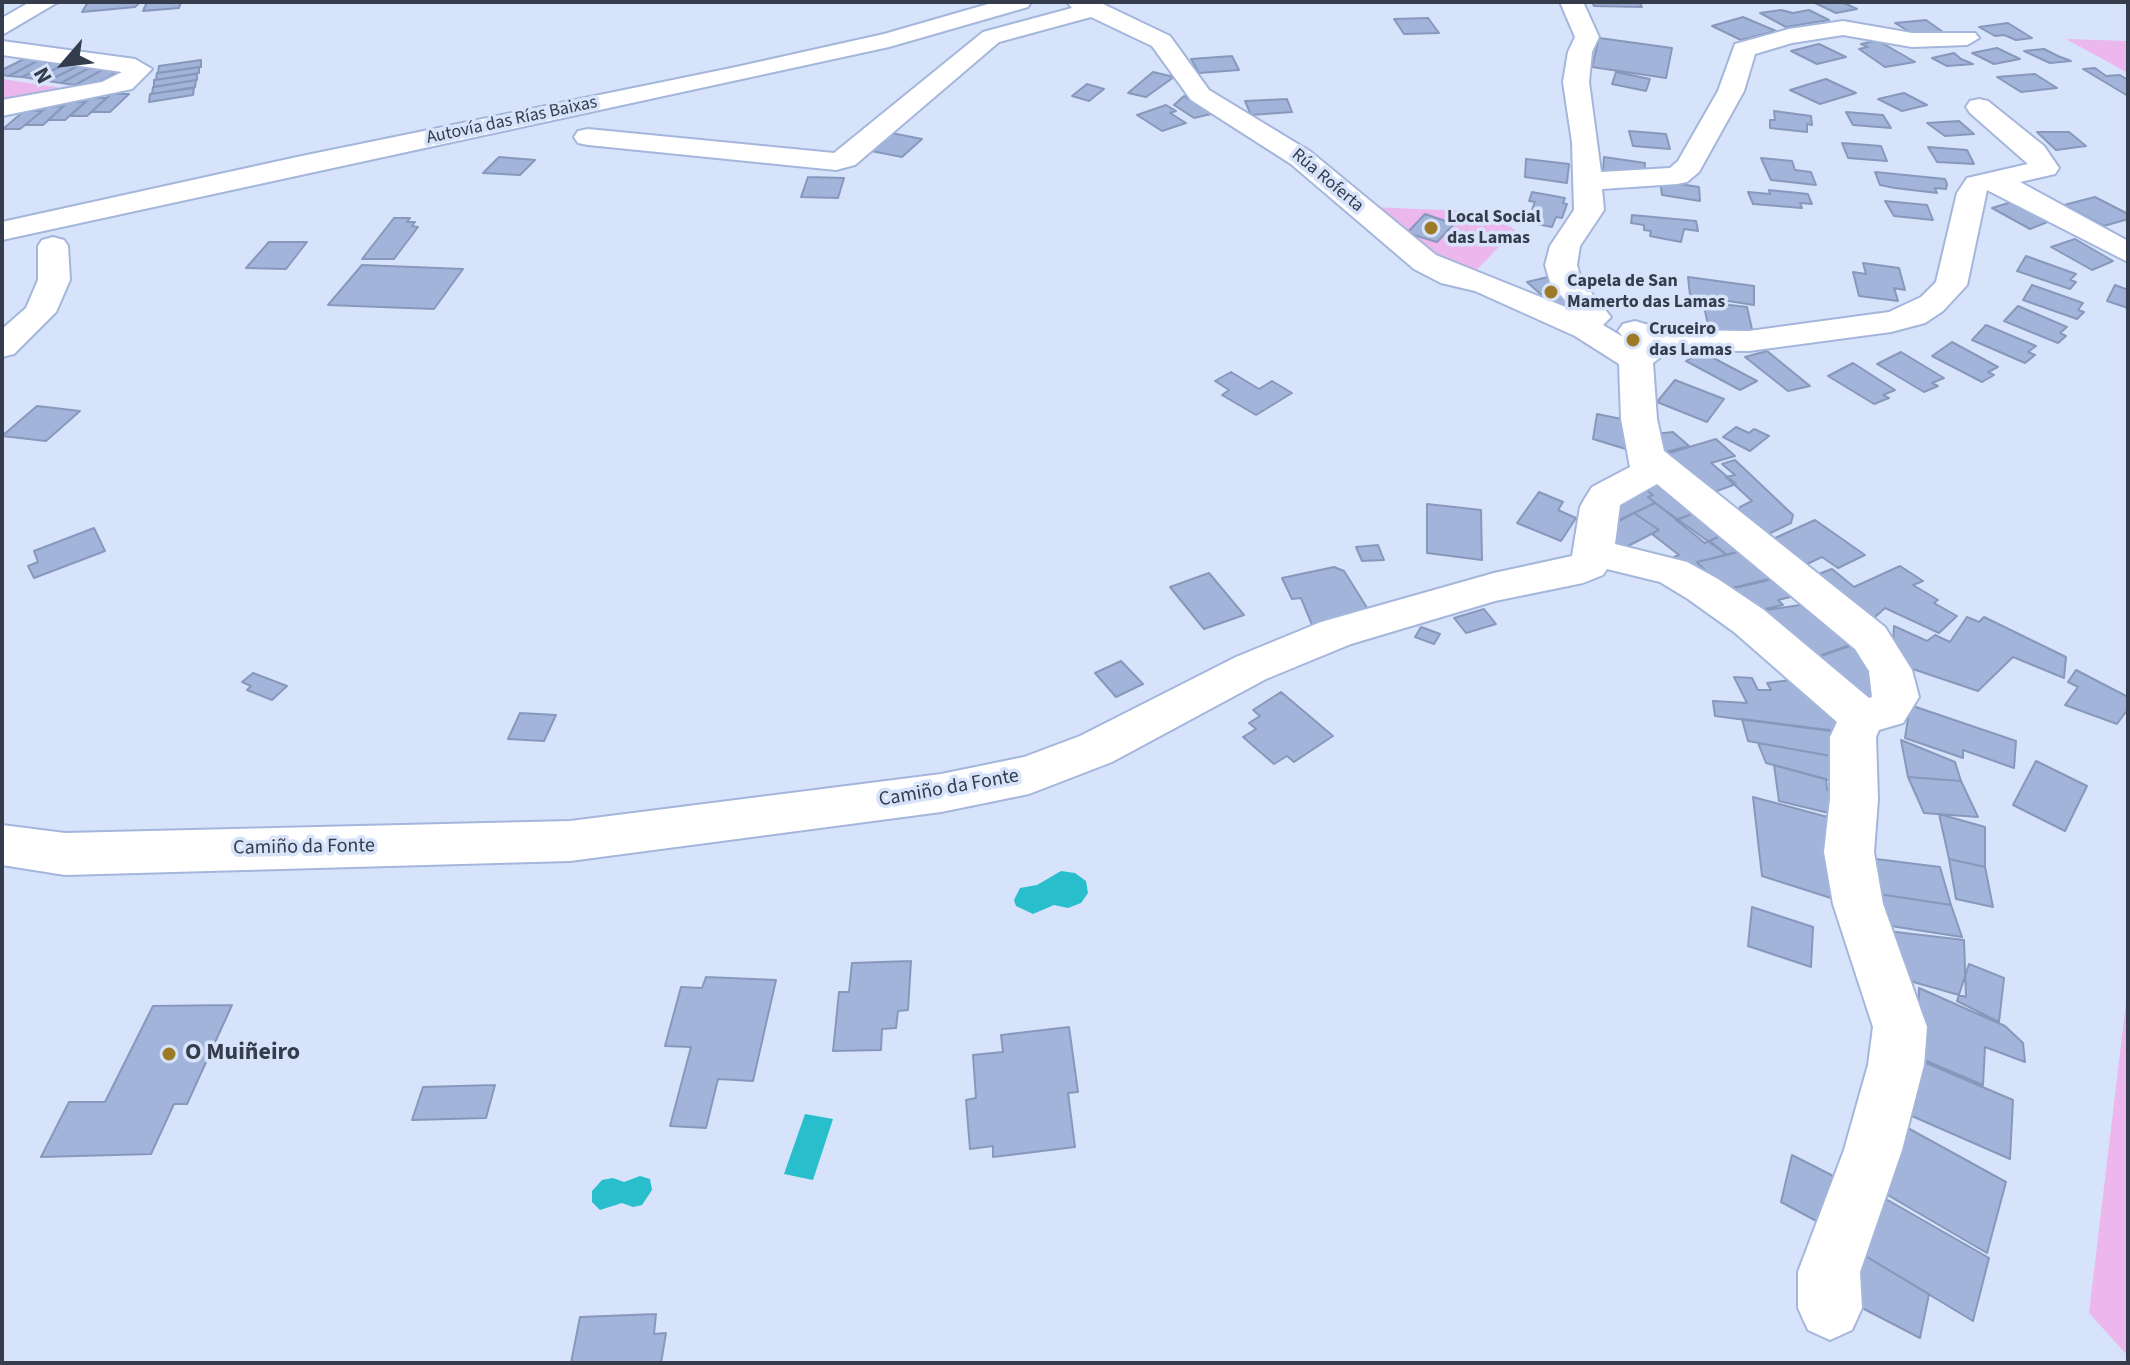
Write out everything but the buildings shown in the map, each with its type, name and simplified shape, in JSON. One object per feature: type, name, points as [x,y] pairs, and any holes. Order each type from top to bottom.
[{"type":"main road","points":[[2,28],[47,2]]},
{"type":"main road","name":"Autovía das Rías Baixas","points":[[203,160],[539,93],[864,23],[940,2]]},
{"type":"main road","name":"Autovía das Rías Baixas","points":[[2,231],[297,165],[752,72],[889,40],[1020,2]]},
{"type":"main road","points":[[1486,284],[1545,264],[1565,246],[1589,210],[1590,181],[1576,82],[1580,52],[1587,37],[1579,13],[1571,2]]},
{"type":"main road","points":[[588,137],[836,162],[845,159],[991,37],[1086,6]]},
{"type":"main road","name":"Rúa Roferta","points":[[1086,6],[1161,41],[1200,95],[1301,158],[1425,262],[1452,276],[1486,284],[1591,323]]},
{"type":"main road","points":[[1590,181],[1636,181],[1677,176],[1689,166],[1731,91],[1744,49],[1789,36],[1843,28],[1912,40],[1967,38]]},
{"type":"main road","points":[[2,48],[126,64],[140,69],[123,84],[2,108]]},
{"type":"main road","points":[[1565,246],[1561,265],[1566,282],[1591,323],[1649,350],[1749,341],[1891,322],[1913,316],[1932,304],[1951,285],[1971,193],[1977,184],[1991,178],[2045,168],[2034,152],[1979,107]]},
{"type":"main road","points":[[1991,178],[2128,253]]},
{"type":"main road","points":[[2,347],[40,312],[54,280],[53,246]]},
{"type":"main road","points":[[1649,350],[1639,419],[1649,468],[1643,476],[1606,496],[1599,507],[1594,552],[1673,572],[1703,589],[1749,621],[1861,717]]},
{"type":"main road","points":[[1649,458],[1870,638],[1890,670],[1897,697],[1887,711],[1861,717]]},
{"type":"main road","name":"Camiño da Fonte","points":[[2,845],[65,854],[570,841],[941,793],[1029,775],[1096,749],[1251,668],[1336,633],[1494,587],[1569,573],[1589,565],[1594,552]]},
{"type":"main road","points":[[1830,1308],[1829,1272],[1873,1150],[1896,1065],[1900,1027],[1858,904],[1849,852],[1854,799],[1853,737],[1861,717]]},
{"type":"shaded area","points":[[2066,39],[2128,41],[2128,73]]},
{"type":"shaded area","points":[[2,79],[68,89],[2,101]]},
{"type":"shaded area","points":[[1370,207],[1491,212],[1515,230],[1470,277],[1452,271]]},
{"type":"shaded area","points":[[2128,986],[2128,1356],[2089,1313]]},
{"type":"water","points":[[1061,871],[1075,873],[1086,881],[1088,893],[1081,903],[1068,908],[1054,905],[1033,914],[1016,906],[1014,900],[1020,888],[1037,885]]},
{"type":"water","points":[[805,1114],[833,1119],[813,1180],[784,1174]]},
{"type":"water","points":[[640,1176],[650,1179],[652,1190],[642,1205],[633,1207],[622,1203],[600,1210],[592,1202],[592,1191],[602,1180],[613,1178],[624,1182]]},
{"type":"place","name":"Local Social das Lamas","points":[[1431,228]]},
{"type":"place","name":"Capela de San Mamerto das Lamas","points":[[1551,292]]},
{"type":"place","name":"Cruceiro das Lamas","points":[[1633,340]]},
{"type":"place","name":"O Muiñeiro","points":[[169,1054]]}]
